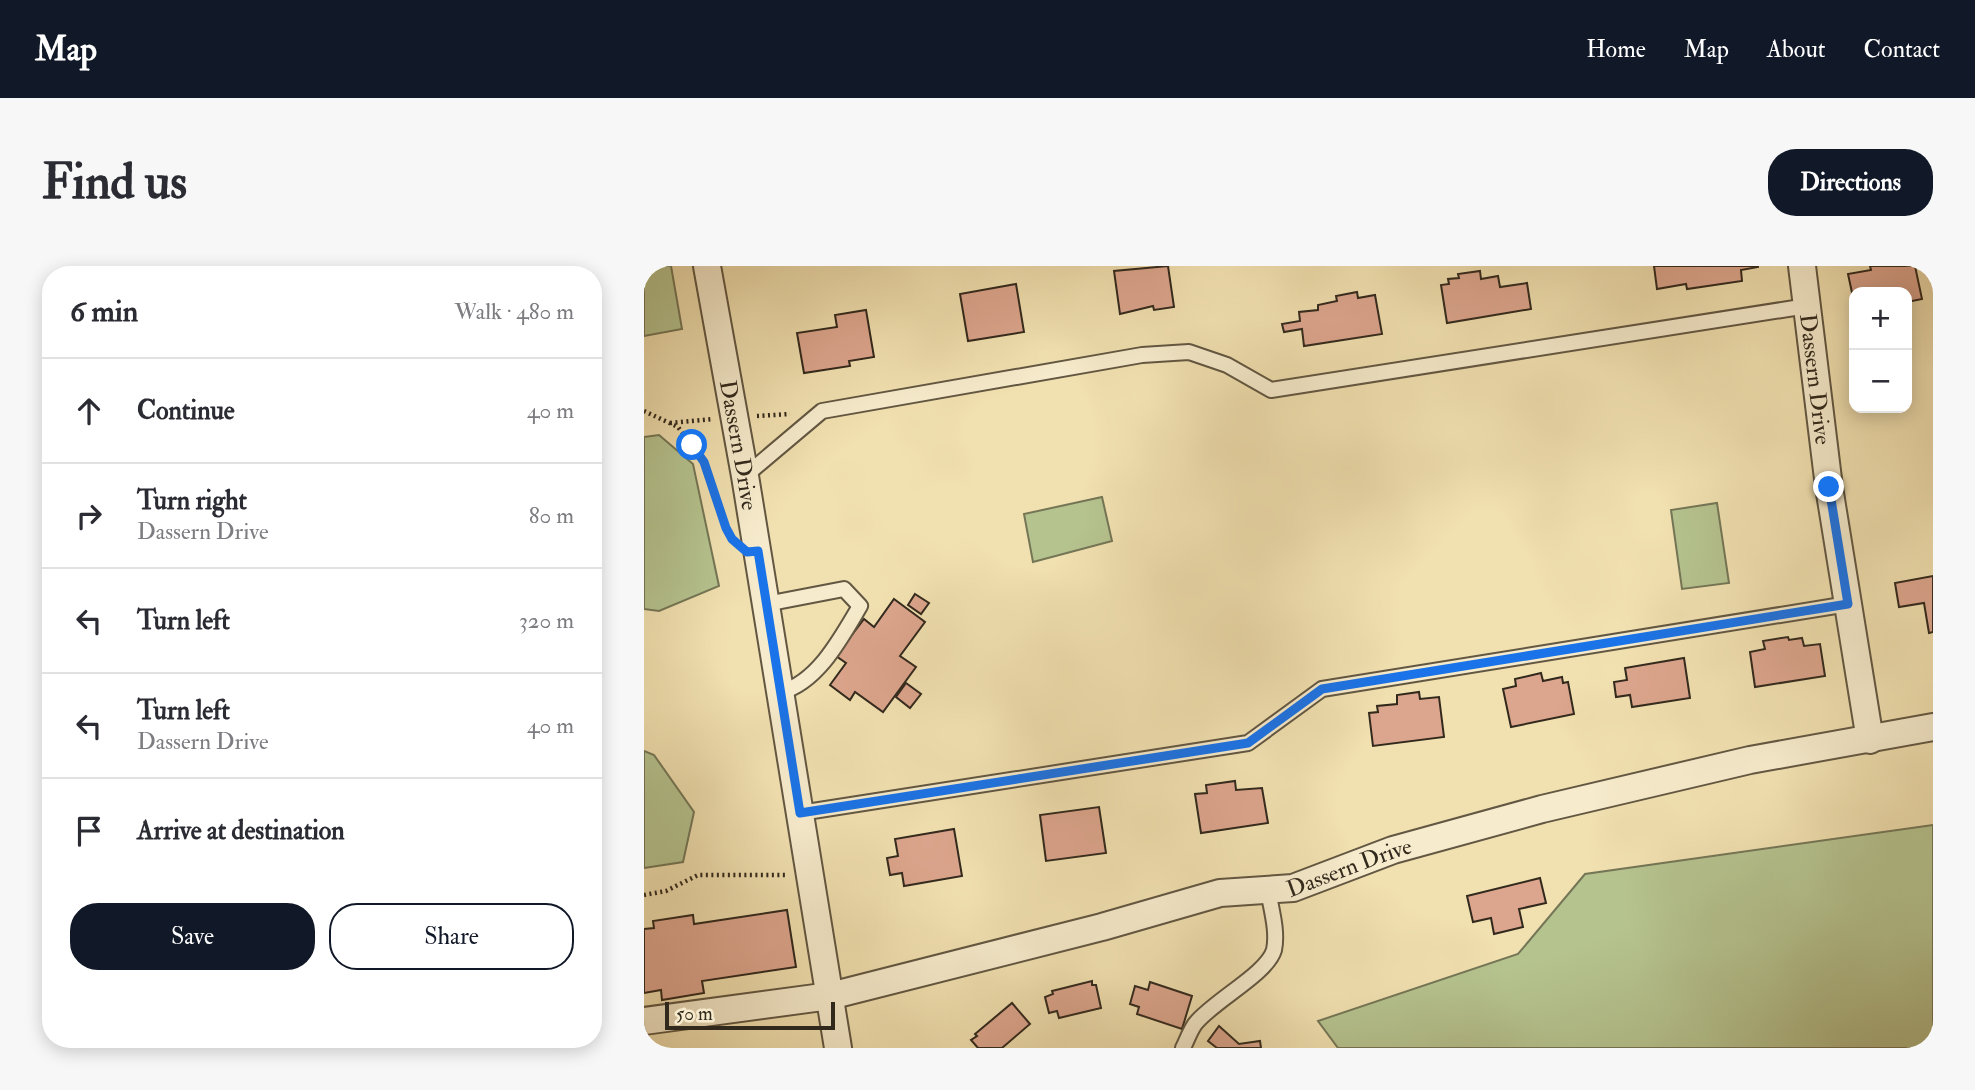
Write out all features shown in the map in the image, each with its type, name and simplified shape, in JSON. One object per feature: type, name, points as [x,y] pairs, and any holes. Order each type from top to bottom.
[{"type":"street","name":"Dassern Drive","points":[[707,266],[746,476],[830,996]]},
{"type":"street","name":"Dassern Drive","points":[[1802,266],[1829,487],[1870,740]]},
{"type":"street","name":"Dassern Drive","points":[[644,1021],[830,996],[1102,927],[1220,893],[1293,888],[1393,850],[1542,809],[1750,760],[1933,727]]},
{"type":"street","points":[[830,996],[838,1048]]},
{"type":"lane","points":[[746,476],[822,411],[1142,355],[1189,352],[1227,365],[1271,390],[1807,306]]},
{"type":"lane","points":[[766,604],[844,589],[860,606],[815,670],[797,687],[780,692]]},
{"type":"lane","points":[[800,813],[1248,743],[1322,689],[1848,604]]},
{"type":"lane","points":[[1183,1048],[1195,1023],[1245,979],[1268,965],[1274,948],[1275,930],[1268,890]]},
{"type":"path","points":[[644,411],[678,427],[704,462],[732,539],[747,552],[758,551]]},
{"type":"path","points":[[644,895],[666,891],[698,875],[720,873],[776,877],[810,872]]},
{"type":"green space","points":[[644,266],[671,266],[682,329],[644,336]]},
{"type":"green space","points":[[659,435],[693,464],[719,586],[659,611],[644,609],[644,437]]},
{"type":"green space","points":[[1102,497],[1112,541],[1033,562],[1024,514]]},
{"type":"green space","points":[[1717,503],[1729,583],[1682,589],[1671,510]]},
{"type":"green space","points":[[644,751],[654,755],[694,812],[683,862],[644,868]]},
{"type":"green space","points":[[1933,825],[1933,1048],[1338,1048],[1318,1021],[1518,954],[1585,874]]},
{"type":"building","points":[[1168,266],[1174,307],[1154,310],[1153,306],[1120,314],[1114,271]]},
{"type":"building","points":[[1654,266],[1758,267],[1741,270],[1742,281],[1687,289],[1686,284],[1657,289]]},
{"type":"building","points":[[1870,266],[1915,266],[1922,299],[1912,301],[1912,287],[1851,287],[1848,274],[1871,270]]},
{"type":"building","points":[[1480,271],[1481,279],[1498,276],[1500,287],[1527,283],[1531,309],[1447,323],[1441,285],[1449,284],[1448,279],[1459,278],[1458,274]]},
{"type":"building","points":[[1016,284],[1024,332],[968,341],[960,294]]},
{"type":"building","points":[[1357,292],[1358,298],[1375,295],[1382,334],[1304,346],[1302,329],[1284,332],[1282,324],[1300,321],[1299,312],[1318,310],[1318,305],[1337,301],[1336,296]]},
{"type":"building","points":[[866,310],[874,357],[849,361],[850,366],[804,373],[797,333],[837,327],[835,315]]},
{"type":"building","points":[[1933,576],[1933,632],[1929,633],[1924,603],[1899,607],[1895,583]]},
{"type":"building","points":[[915,594],[929,603],[921,614],[908,605]]},
{"type":"building","points":[[894,599],[925,622],[900,656],[916,667],[883,712],[855,692],[850,700],[830,685],[846,663],[836,656],[864,619],[874,627]]},
{"type":"building","points":[[1788,637],[1789,640],[1802,638],[1804,646],[1820,644],[1825,676],[1755,687],[1750,652],[1765,649],[1763,641]]},
{"type":"building","points":[[1684,658],[1690,698],[1632,707],[1630,695],[1616,697],[1614,682],[1627,680],[1625,668]]},
{"type":"building","points":[[1541,673],[1543,681],[1562,677],[1563,683],[1568,682],[1574,714],[1511,727],[1503,689],[1516,686],[1515,679]]},
{"type":"building","points":[[906,683],[921,694],[910,708],[896,697]]},
{"type":"building","points":[[1419,692],[1420,699],[1439,697],[1444,737],[1373,746],[1369,713],[1378,712],[1377,706],[1397,704],[1397,695]]},
{"type":"building","points":[[1235,781],[1236,790],[1262,788],[1268,823],[1201,833],[1195,794],[1207,793],[1206,785]]},
{"type":"building","points":[[1099,807],[1106,853],[1046,861],[1040,815]]},
{"type":"building","points":[[954,829],[962,876],[904,886],[902,873],[890,875],[887,858],[898,856],[895,839]]},
{"type":"building","points":[[1540,878],[1546,903],[1519,909],[1523,927],[1494,934],[1491,918],[1473,922],[1467,896]]},
{"type":"building","points":[[787,910],[796,967],[702,981],[704,993],[662,1000],[661,990],[644,993],[644,929],[654,928],[653,921],[693,915],[694,924]]},
{"type":"building","points":[[1092,981],[1092,985],[1096,985],[1101,1008],[1059,1018],[1057,1011],[1049,1013],[1045,997],[1053,994],[1052,991]]},
{"type":"building","points":[[1150,982],[1192,996],[1182,1029],[1137,1014],[1139,1007],[1130,1004],[1135,986],[1148,990]]},
{"type":"building","points":[[1012,1003],[1030,1024],[1002,1048],[978,1048],[971,1040],[977,1036],[975,1034]]},
{"type":"building","points":[[1219,1026],[1239,1044],[1260,1041],[1261,1048],[1217,1048],[1208,1041]]},
{"type":"route","points":[[692,445],[704,462],[732,539],[747,552],[758,551],[800,813],[1248,743],[1322,689],[1848,604],[1829,487]]}]
